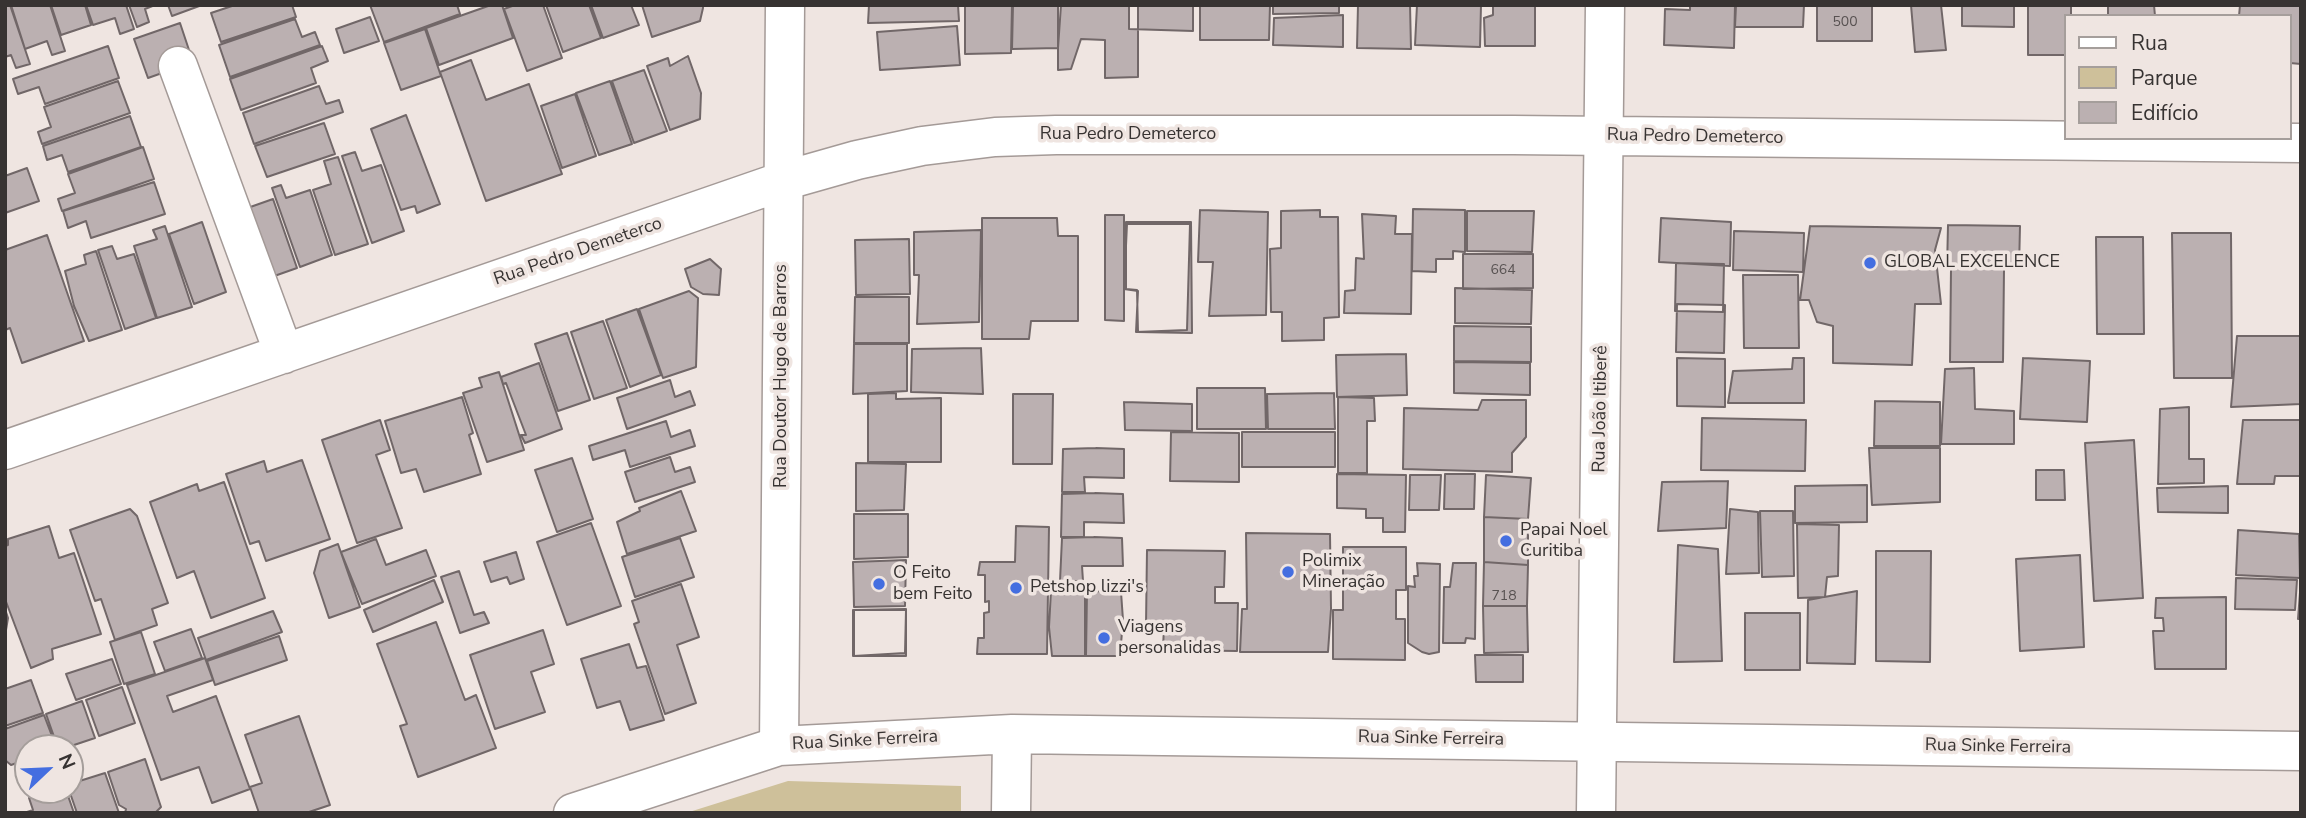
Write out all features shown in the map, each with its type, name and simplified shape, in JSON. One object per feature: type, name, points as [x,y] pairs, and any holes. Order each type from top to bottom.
[{"type":"street","name":"Rua Doutor Hugo de Barros","points":[[779,746],[785,5]]},
{"type":"street","name":"Rua João Itiberê","points":[[1596,813],[1605,5]]},
{"type":"street","points":[[178,66],[284,354]]},
{"type":"street","name":"Rua Pedro Demeterco","points":[[5,450],[783,181],[857,160],[922,146],[995,137],[1056,135],[1604,136],[2301,143]]},
{"type":"street","points":[[1011,813],[1012,734]]},
{"type":"street","name":"Rua Sinke Ferreira","points":[[573,813],[779,746],[1012,734],[2301,751]]},
{"type":"green space","points":[[788,781],[961,786],[961,813],[686,813]]},
{"type":"building","points":[[5,5],[10,5],[30,64],[16,68],[11,55],[5,57]]},
{"type":"building","points":[[11,5],[50,5],[65,51],[52,55],[47,41],[25,49]]},
{"type":"building","points":[[51,5],[85,5],[91,25],[61,35]]},
{"type":"building","points":[[86,5],[126,5],[134,29],[120,34],[115,18],[93,25]]},
{"type":"building","points":[[129,5],[155,5],[145,9],[149,22],[137,27]]},
{"type":"building","points":[[168,5],[202,5],[172,16]]},
{"type":"building","points":[[235,5],[292,5],[296,17],[221,42],[211,13]]},
{"type":"building","points":[[370,5],[457,5],[460,14],[384,42]]},
{"type":"building","points":[[491,5],[502,5],[513,38],[439,65],[426,28]]},
{"type":"building","points":[[515,5],[543,5],[562,58],[527,71],[504,9]]},
{"type":"building","points":[[546,5],[589,5],[601,38],[563,52]]},
{"type":"building","points":[[591,5],[631,5],[639,25],[603,38]]},
{"type":"building","points":[[642,5],[703,5],[703,8],[700,21],[652,37]]},
{"type":"building","points":[[869,5],[958,5],[959,21],[868,23]]},
{"type":"building","points":[[965,5],[1012,5],[1011,53],[965,54]]},
{"type":"building","points":[[1013,5],[1061,5],[1058,48],[1012,49]]},
{"type":"building","points":[[1058,5],[1138,5],[1138,77],[1105,78],[1105,40],[1081,39],[1071,69],[1058,70]]},
{"type":"building","points":[[1129,5],[1193,5],[1193,31],[1129,29]]},
{"type":"building","points":[[1200,5],[1270,5],[1269,40],[1200,40]]},
{"type":"building","points":[[1273,5],[1339,5],[1339,13],[1273,14]]},
{"type":"building","points":[[1358,5],[1410,5],[1411,49],[1357,48]]},
{"type":"building","points":[[1417,5],[1481,5],[1480,47],[1415,45]]},
{"type":"building","points":[[1493,5],[1535,5],[1535,46],[1485,46],[1484,18],[1493,15]]},
{"type":"building","points":[[1690,5],[1735,5],[1734,48],[1664,45],[1665,9],[1690,10]]},
{"type":"building","points":[[1736,5],[1804,5],[1803,27],[1735,27]]},
{"type":"building","points":[[1817,5],[1872,5],[1872,41],[1817,41]]},
{"type":"building","points":[[1911,5],[1941,5],[1946,50],[1915,52]]},
{"type":"building","points":[[1962,5],[2014,5],[2014,27],[1962,26]]},
{"type":"building","points":[[2028,5],[2071,5],[2071,14],[2064,14],[2064,55],[2028,55]]},
{"type":"building","points":[[2108,5],[2154,5],[2155,14],[2108,14]]},
{"type":"building","points":[[2240,5],[2301,5],[2301,64],[2292,63],[2292,14],[2239,14]]},
{"type":"building","points":[[1343,15],[1343,47],[1273,45],[1274,18]]},
{"type":"building","points":[[370,17],[379,41],[344,53],[336,29]]},
{"type":"building","points":[[295,19],[302,37],[315,32],[320,45],[230,77],[219,45]]},
{"type":"building","points":[[180,23],[193,62],[148,78],[134,39]]},
{"type":"building","points":[[957,26],[960,65],[880,70],[877,32]]},
{"type":"building","points":[[425,29],[441,76],[401,90],[384,43]]},
{"type":"building","points":[[108,46],[119,78],[45,104],[39,87],[18,94],[13,79]]},
{"type":"building","points":[[322,46],[328,61],[311,68],[316,83],[241,110],[230,79]]},
{"type":"building","points":[[688,56],[701,93],[700,119],[670,130],[647,66],[668,58],[670,66]]},
{"type":"building","points":[[471,60],[486,100],[529,84],[562,174],[486,201],[440,72]]},
{"type":"building","points":[[644,70],[667,131],[634,143],[612,81]]},
{"type":"building","points":[[118,81],[130,113],[42,144],[38,132],[51,127],[44,107]]},
{"type":"building","points":[[610,81],[632,144],[599,155],[576,93]]},
{"type":"building","points":[[319,86],[326,104],[339,100],[343,112],[254,144],[243,113]]},
{"type":"building","points":[[575,94],[596,156],[562,168],[541,106]]},
{"type":"building","points":[[406,115],[440,204],[417,213],[415,206],[401,210],[371,129]]},
{"type":"building","points":[[130,116],[141,147],[68,172],[62,155],[47,160],[43,146]]},
{"type":"building","points":[[324,123],[335,154],[267,177],[255,146]]},
{"type":"building","points":[[143,147],[154,179],[62,211],[58,199],[75,193],[68,174]]},
{"type":"building","points":[[355,152],[362,171],[381,165],[404,231],[372,243],[342,156]]},
{"type":"building","points":[[338,157],[368,244],[335,255],[313,190],[331,184],[324,161]]},
{"type":"building","points":[[27,168],[39,201],[5,213],[5,176]]},
{"type":"building","points":[[154,182],[165,214],[91,238],[86,221],[68,228],[63,211]]},
{"type":"building","points":[[281,185],[286,198],[310,190],[332,255],[300,267],[272,188]]},
{"type":"building","points":[[273,199],[297,268],[263,280],[239,211]]},
{"type":"building","points":[[1413,209],[1465,210],[1465,252],[1453,251],[1453,259],[1436,259],[1436,272],[1412,271]]},
{"type":"building","points":[[1200,210],[1268,212],[1266,315],[1209,316],[1213,262],[1198,262]]},
{"type":"building","points":[[1320,210],[1320,217],[1338,217],[1339,317],[1324,318],[1324,340],[1282,341],[1282,312],[1271,312],[1270,249],[1281,248],[1281,211]]},
{"type":"building","points":[[1467,211],[1534,211],[1532,252],[1467,251]]},
{"type":"building","points":[[1362,214],[1396,216],[1395,234],[1412,234],[1411,314],[1344,313],[1345,291],[1355,290],[1356,258],[1364,259]]},
{"type":"building","points":[[1105,215],[1124,215],[1124,321],[1105,320]]},
{"type":"building","points":[[982,218],[1057,218],[1058,236],[1078,236],[1078,321],[1031,321],[1029,339],[982,339]]},
{"type":"building","points":[[1661,218],[1731,222],[1730,266],[1659,262]]},
{"type":"building","points":[[202,222],[226,292],[194,304],[169,234]]},
{"type":"building","points":[[1126,222],[1191,222],[1192,333],[1138,332],[1137,290],[1126,289]]},
{"type":"building","points":[[1127,224],[1190,224],[1187,330],[1136,332],[1138,291],[1124,289]]},
{"type":"building","points":[[1948,225],[2020,226],[2019,269],[2004,269],[2003,362],[1950,362],[1951,269],[1947,269]]},
{"type":"building","points":[[165,226],[192,307],[157,318],[134,246],[157,239],[153,230]]},
{"type":"building","points":[[1810,226],[1941,228],[1935,250],[1941,304],[1915,304],[1912,365],[1833,363],[1833,326],[1817,322],[1809,300],[1800,300]]},
{"type":"building","points":[[981,230],[979,322],[917,324],[919,275],[914,275],[914,232]]},
{"type":"building","points":[[1734,231],[1804,233],[1803,272],[1733,270]]},
{"type":"building","points":[[2172,233],[2231,233],[2232,378],[2174,378]]},
{"type":"building","points":[[47,235],[84,341],[22,363],[10,328],[5,330],[5,250]]},
{"type":"building","points":[[2096,237],[2143,237],[2144,334],[2097,334]]},
{"type":"building","points":[[909,239],[910,294],[856,295],[855,240]]},
{"type":"building","points":[[112,246],[117,259],[134,254],[156,318],[125,329],[98,250]]},
{"type":"building","points":[[96,251],[122,330],[89,341],[74,306],[65,271],[86,264],[84,255]]},
{"type":"building","points":[[1463,254],[1533,254],[1533,288],[1463,289]]},
{"type":"building","points":[[710,259],[721,269],[719,295],[703,294],[691,287],[685,269]]},
{"type":"building","points":[[1676,263],[1724,264],[1723,312],[1675,311]]},
{"type":"building","points":[[1743,275],[1798,275],[1799,348],[1744,348]]},
{"type":"building","points":[[1455,288],[1532,290],[1531,324],[1455,323]]},
{"type":"building","points":[[689,291],[698,298],[696,367],[663,378],[639,309]]},
{"type":"building","points":[[855,297],[909,297],[909,343],[854,343]]},
{"type":"building","points":[[1677,304],[1725,305],[1724,353],[1676,352]]},
{"type":"building","points":[[637,309],[661,375],[630,387],[606,320]]},
{"type":"building","points":[[603,321],[627,388],[594,399],[571,332]]},
{"type":"building","points":[[1454,326],[1531,327],[1531,362],[1454,361]]},
{"type":"building","points":[[567,333],[590,400],[558,411],[535,344]]},
{"type":"building","points":[[2237,336],[2301,336],[2301,404],[2231,407]]},
{"type":"building","points":[[854,344],[907,344],[907,391],[853,394]]},
{"type":"building","points":[[981,348],[983,394],[911,392],[912,349]]},
{"type":"building","points":[[1406,354],[1407,395],[1337,397],[1336,355]]},
{"type":"building","points":[[1677,358],[1725,359],[1725,407],[1677,406]]},
{"type":"building","points":[[1793,358],[1804,358],[1804,403],[1728,403],[1733,371],[1792,369]]},
{"type":"building","points":[[2023,358],[2090,361],[2087,422],[2020,419]]},
{"type":"building","points":[[1454,362],[1530,363],[1530,395],[1454,393]]},
{"type":"building","points":[[539,363],[562,429],[525,443],[521,435],[526,435],[506,383],[503,384],[501,377]]},
{"type":"building","points":[[1974,368],[1975,409],[2014,411],[2014,444],[1941,444],[1945,369]]},
{"type":"building","points":[[499,372],[524,450],[487,462],[463,393],[482,387],[479,378]]},
{"type":"building","points":[[670,380],[675,397],[690,391],[695,405],[627,429],[617,398]]},
{"type":"building","points":[[1197,388],[1265,388],[1266,429],[1197,429]]},
{"type":"building","points":[[896,393],[896,399],[941,398],[941,462],[868,462],[868,394]]},
{"type":"building","points":[[1334,393],[1335,429],[1268,429],[1267,394]]},
{"type":"building","points":[[1013,394],[1053,394],[1052,464],[1013,464]]},
{"type":"building","points":[[462,397],[473,433],[469,435],[481,474],[424,492],[416,469],[401,473],[385,421]]},
{"type":"building","points":[[1338,397],[1374,398],[1375,421],[1367,421],[1367,473],[1338,473]]},
{"type":"building","points":[[1482,400],[1526,400],[1526,437],[1512,453],[1512,472],[1403,469],[1404,408],[1478,410]]},
{"type":"building","points":[[1875,401],[1940,402],[1940,446],[1874,446]]},
{"type":"building","points":[[1124,402],[1192,404],[1192,431],[1125,430]]},
{"type":"building","points":[[2189,407],[2189,459],[2204,459],[2204,483],[2158,484],[2160,409]]},
{"type":"building","points":[[1702,418],[1806,420],[1805,471],[1701,470]]},
{"type":"building","points":[[380,420],[390,450],[376,455],[402,528],[357,543],[322,440]]},
{"type":"building","points":[[2243,420],[2301,420],[2301,476],[2275,476],[2274,484],[2237,484]]},
{"type":"building","points":[[666,421],[671,437],[690,430],[695,446],[630,467],[625,450],[593,460],[589,446]]},
{"type":"building","points":[[1171,432],[1239,433],[1239,482],[1170,481]]},
{"type":"building","points":[[1242,432],[1335,432],[1335,467],[1242,467]]},
{"type":"building","points":[[2134,440],[2143,598],[2094,601],[2085,443]]},
{"type":"building","points":[[1869,448],[1940,448],[1940,502],[1872,505]]},
{"type":"building","points":[[1063,449],[1124,449],[1124,478],[1084,477],[1085,492],[1062,492]]},
{"type":"building","points":[[670,457],[675,472],[690,467],[695,482],[635,502],[625,472]]},
{"type":"building","points":[[572,458],[593,519],[557,532],[535,470]]},
{"type":"building","points":[[302,460],[330,539],[266,561],[259,541],[250,544],[226,474],[264,461],[267,472]]},
{"type":"building","points":[[856,463],[906,464],[904,510],[856,511]]},
{"type":"building","points":[[2036,470],[2064,470],[2065,500],[2036,500]]},
{"type":"building","points":[[1337,474],[1406,475],[1405,532],[1383,532],[1383,518],[1366,518],[1366,509],[1337,508]]},
{"type":"building","points":[[1445,474],[1475,474],[1474,509],[1444,509]]},
{"type":"building","points":[[1410,475],[1441,475],[1439,510],[1409,510]]},
{"type":"building","points":[[1486,475],[1531,478],[1528,519],[1484,517]]},
{"type":"building","points":[[1728,481],[1726,528],[1658,531],[1662,482]]},
{"type":"building","points":[[224,482],[265,598],[211,618],[194,571],[177,578],[150,502],[197,484],[199,491]]},
{"type":"building","points":[[1867,485],[1867,522],[1795,523],[1795,486]]},
{"type":"building","points":[[2228,486],[2228,513],[2158,512],[2157,488]]},
{"type":"building","points":[[681,491],[696,531],[627,554],[617,522],[640,511],[639,508]]},
{"type":"building","points":[[1062,494],[1123,494],[1124,523],[1084,522],[1084,537],[1061,537]]},
{"type":"building","points":[[130,509],[137,516],[168,603],[152,609],[157,625],[115,640],[101,599],[95,601],[70,530]]},
{"type":"building","points":[[1730,509],[1758,512],[1759,573],[1726,574]]},
{"type":"building","points":[[1760,511],[1793,511],[1794,576],[1762,577]]},
{"type":"building","points":[[854,514],[908,514],[908,557],[854,559]]},
{"type":"building","name":"Papai Noel Curitiba","points":[[1484,517],[1528,519],[1528,565],[1484,562]]},
{"type":"building","points":[[591,523],[621,606],[567,625],[537,542]]},
{"type":"building","points":[[1797,524],[1839,525],[1838,576],[1827,577],[1825,597],[1798,598]]},
{"type":"building","points":[[49,526],[59,558],[74,553],[101,634],[52,649],[53,659],[31,668],[5,599],[5,546],[8,545],[8,539]]},
{"type":"building","name":"Petshop lizzi's","points":[[1016,526],[1049,527],[1047,654],[977,654],[978,638],[984,638],[984,613],[989,612],[989,601],[985,602],[985,575],[978,575],[980,562],[1015,562]]},
{"type":"building","points":[[2238,530],[2299,534],[2300,578],[2236,575]]},
{"type":"building","name":"Polimix Mineração","points":[[1246,533],[1330,534],[1331,609],[1328,652],[1240,652],[1242,609],[1247,609]]},
{"type":"building","points":[[680,538],[694,577],[635,597],[622,557]]},
{"type":"building","points":[[1062,538],[1122,538],[1123,566],[1082,566],[1083,581],[1060,581]]},
{"type":"building","points":[[376,539],[386,565],[426,550],[436,576],[362,604],[341,552]]},
{"type":"building","points":[[338,544],[360,607],[329,618],[314,573],[320,551]]},
{"type":"building","points":[[1678,545],[1718,549],[1722,661],[1674,662]]},
{"type":"building","points":[[1343,547],[1406,547],[1406,590],[1396,590],[1396,619],[1405,619],[1405,660],[1333,659],[1333,610],[1343,610]]},
{"type":"building","points":[[1147,550],[1225,551],[1224,587],[1215,587],[1215,603],[1238,603],[1237,651],[1163,650],[1164,625],[1146,625]]},
{"type":"building","points":[[1876,551],[1931,551],[1930,662],[1876,661]]},
{"type":"building","points":[[516,552],[524,579],[510,584],[507,577],[491,582],[484,562]]},
{"type":"building","points":[[2080,555],[2084,647],[2020,651],[2016,559]]},
{"type":"building","name":"O Feito bem Feito","points":[[906,560],[905,606],[854,607],[853,562]]},
{"type":"building","points":[[1484,562],[1528,565],[1527,606],[1483,606]]},
{"type":"building","points":[[1417,563],[1440,564],[1439,652],[1429,654],[1408,643],[1408,586],[1415,587]]},
{"type":"building","points":[[1453,563],[1476,563],[1475,639],[1466,638],[1465,643],[1443,643],[1444,587],[1450,587]]},
{"type":"building","points":[[459,571],[474,615],[484,612],[489,623],[460,633],[441,577]]},
{"type":"building","points":[[2236,578],[2297,580],[2295,610],[2235,609]]},
{"type":"building","points":[[2301,579],[2301,619],[2298,619]]},
{"type":"building","points":[[434,580],[443,602],[373,632],[364,610]]},
{"type":"building","points":[[681,584],[699,637],[677,645],[696,703],[665,714],[634,624],[639,622],[632,601]]},
{"type":"building","points":[[1051,591],[1085,591],[1085,656],[1052,656],[1049,627]]},
{"type":"building","name":"Viagens personalidas","points":[[1087,591],[1121,592],[1123,620],[1120,656],[1086,656]]},
{"type":"building","points":[[1857,591],[1855,664],[1807,663],[1808,600]]},
{"type":"building","points":[[2226,597],[2226,669],[2155,669],[2153,631],[2164,631],[2163,618],[2155,618],[2156,598]]},
{"type":"building","points":[[1483,606],[1527,606],[1528,652],[1484,653]]},
{"type":"building","points":[[5,609],[8,618],[5,636]]},
{"type":"building","points":[[906,609],[906,656],[853,656],[853,610]]},
{"type":"building","points":[[854,610],[906,610],[905,653],[854,656]]},
{"type":"building","points":[[273,611],[282,632],[206,660],[198,638]]},
{"type":"building","points":[[1745,613],[1800,613],[1800,670],[1745,670]]},
{"type":"building","points":[[436,622],[465,700],[476,695],[496,748],[418,777],[400,726],[407,724],[377,644]]},
{"type":"building","points":[[191,629],[202,658],[165,671],[154,642]]},
{"type":"building","points":[[543,630],[554,664],[531,672],[545,712],[495,729],[470,655]]},
{"type":"building","points":[[141,632],[155,674],[124,684],[110,642]]},
{"type":"building","points":[[279,636],[287,660],[215,685],[207,661]]},
{"type":"building","points":[[629,644],[637,668],[646,666],[664,720],[630,730],[620,701],[597,708],[581,659]]},
{"type":"building","points":[[1475,655],[1523,655],[1523,682],[1476,682]]},
{"type":"building","points":[[205,658],[213,680],[167,696],[173,712],[216,696],[250,789],[212,803],[199,767],[161,780],[127,685]]},
{"type":"building","points":[[112,659],[121,684],[76,700],[66,674]]},
{"type":"building","points":[[31,680],[43,713],[5,726],[5,689]]},
{"type":"building","points":[[122,687],[135,723],[99,736],[86,700]]},
{"type":"building","points":[[82,701],[95,738],[84,742],[84,734],[53,734],[46,714]]},
{"type":"building","points":[[44,715],[51,734],[14,734],[14,764],[11,765],[5,760],[5,729]]},
{"type":"building","points":[[299,716],[330,805],[306,813],[259,813],[250,787],[262,783],[245,735]]},
{"type":"building","points":[[145,759],[161,807],[155,813],[125,813],[126,809],[119,805],[108,772]]},
{"type":"building","points":[[105,773],[119,813],[77,813],[74,804],[84,804],[84,780]]},
{"type":"building","points":[[31,804],[71,804],[74,813],[24,813],[33,810]]},
{"type":"place","name":"GLOBAL EXCELENCE","points":[[1870,263]]},
{"type":"place","name":"Papai Noel Curitiba","points":[[1506,541]]},
{"type":"place","name":"Polimix Mineração","points":[[1288,572]]},
{"type":"place","name":"O Feito bem Feito","points":[[879,584]]},
{"type":"place","name":"Petshop lizzi's","points":[[1016,588]]},
{"type":"place","name":"Viagens personalidas","points":[[1104,638]]}]
